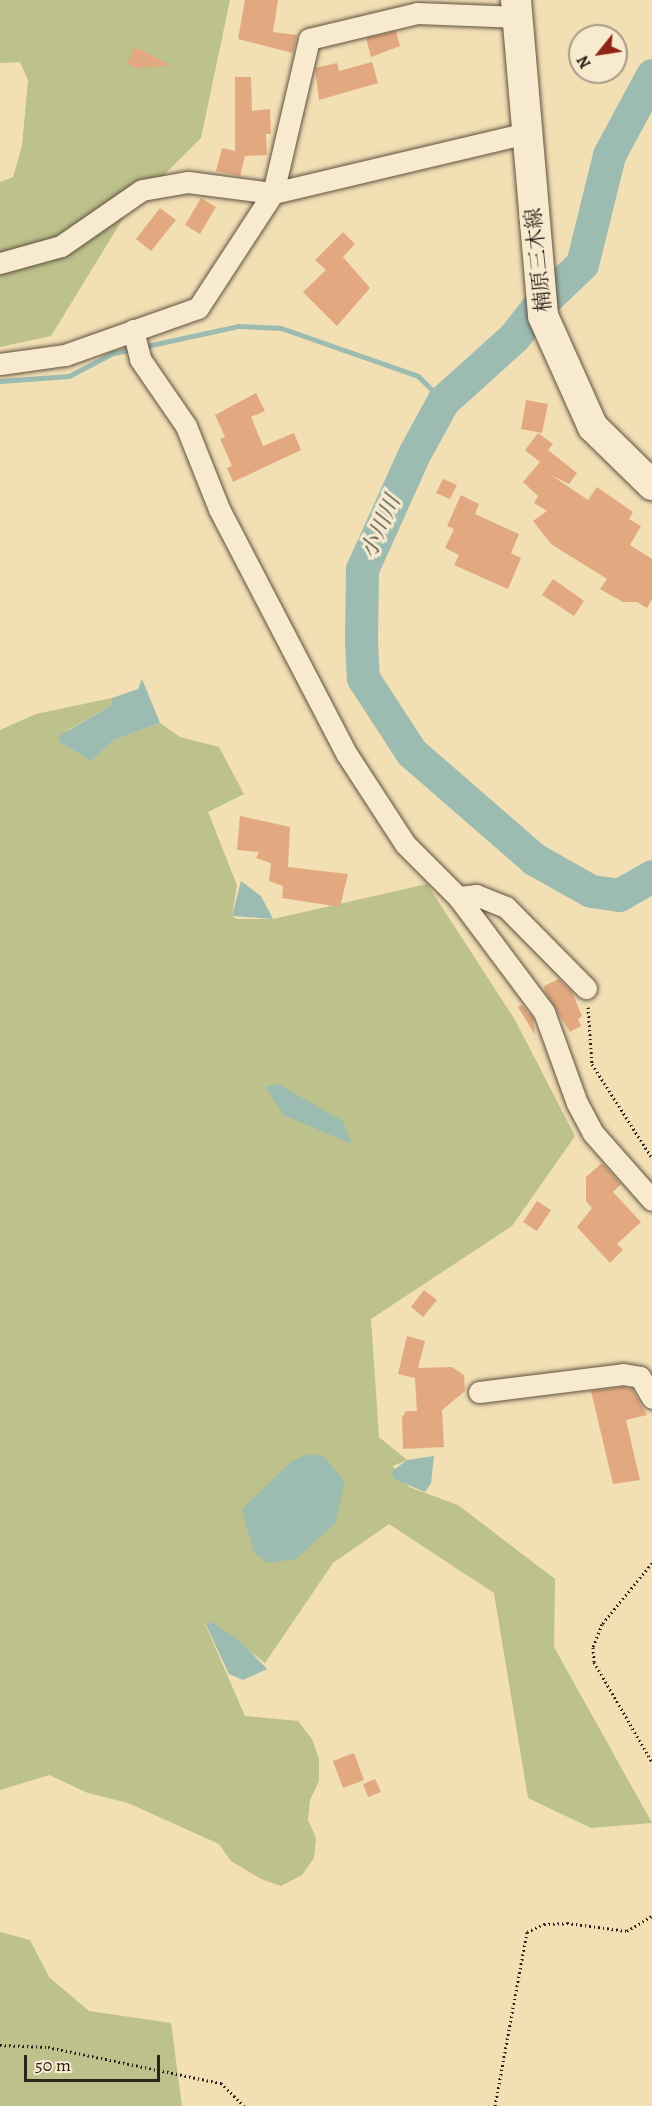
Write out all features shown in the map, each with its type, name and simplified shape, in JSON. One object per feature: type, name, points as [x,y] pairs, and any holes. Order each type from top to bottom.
[{"type":"main road","name":"楠原三木線","points":[[518,9],[526,133],[543,316],[593,427],[652,485]]},
{"type":"street","points":[[0,364],[65,355],[198,308],[273,193],[309,39],[416,7],[518,9]]},
{"type":"street","points":[[0,264],[61,246],[142,190],[188,182],[273,193],[526,133]]},
{"type":"street","points":[[133,330],[140,359],[186,426],[219,509],[346,753],[405,844],[458,897],[544,1012],[577,1103],[593,1133],[652,1200]]},
{"type":"street","points":[[458,897],[476,895],[506,907],[586,988]]},
{"type":"street","points":[[479,1392],[623,1374],[640,1377],[652,1398]]},
{"type":"path","points":[[586,988],[592,1064],[652,1158]]},
{"type":"path","points":[[652,1563],[602,1624],[593,1647],[594,1662],[652,1762]]},
{"type":"path","points":[[495,2106],[527,1932],[544,1924],[567,1923],[627,1932],[652,1916]]},
{"type":"path","points":[[0,2045],[48,2047],[221,2083],[244,2106]]},
{"type":"green space","points":[[0,0],[230,0],[201,138],[127,212],[51,336],[0,347],[0,182],[13,177],[22,146],[28,80],[20,62],[0,63]]},
{"type":"green space","points":[[112,698],[110,706],[68,730],[59,742],[91,761],[114,740],[160,723],[180,737],[219,747],[244,794],[208,812],[237,885],[232,916],[237,919],[273,919],[427,884],[515,1020],[575,1136],[512,1226],[371,1319],[379,1437],[407,1460],[393,1466],[409,1487],[458,1505],[555,1579],[554,1647],[652,1823],[591,1828],[528,1798],[494,1593],[389,1524],[333,1563],[265,1663],[214,1623],[205,1624],[245,1716],[298,1721],[312,1739],[319,1759],[319,1781],[310,1800],[308,1820],[316,1838],[314,1858],[302,1875],[281,1886],[261,1879],[231,1861],[219,1844],[128,1803],[88,1793],[49,1775],[0,1790],[0,730],[36,714]]},
{"type":"green space","points":[[0,1932],[30,1940],[49,1977],[89,2011],[171,2023],[182,2106],[0,2106]]},
{"type":"water","points":[[142,679],[160,723],[114,740],[91,761],[59,742],[59,736],[110,706],[112,698],[138,689]]},
{"type":"water","points":[[241,881],[261,896],[273,919],[232,916]]},
{"type":"water","points":[[278,1084],[343,1121],[352,1144],[283,1115],[266,1087]]},
{"type":"water","points":[[309,1454],[323,1456],[345,1482],[335,1523],[296,1559],[268,1563],[254,1553],[242,1509],[292,1461]]},
{"type":"water","points":[[434,1456],[431,1483],[425,1492],[394,1479],[391,1472],[407,1460]]},
{"type":"water","points":[[205,1623],[214,1623],[241,1642],[267,1669],[243,1680],[229,1674]]},
{"type":"building","points":[[245,0],[278,0],[273,32],[297,35],[293,53],[238,39]]},
{"type":"building","points":[[396,31],[400,46],[371,57],[366,38]]},
{"type":"building","points":[[135,47],[172,66],[136,68],[127,63]]},
{"type":"building","points":[[372,62],[378,83],[319,100],[315,68],[337,63],[339,71]]},
{"type":"building","points":[[235,77],[251,77],[252,111],[270,109],[271,134],[266,134],[267,155],[245,156],[240,176],[216,171],[222,148],[235,151]]},
{"type":"building","points":[[201,198],[216,207],[200,234],[185,225]]},
{"type":"building","points":[[160,208],[176,220],[151,251],[136,239]]},
{"type":"building","points":[[343,232],[355,244],[343,257],[370,288],[337,326],[303,292],[326,270],[315,260]]},
{"type":"building","points":[[256,393],[265,411],[251,417],[263,446],[294,433],[301,450],[233,482],[227,468],[232,466],[220,439],[225,437],[215,415]]},
{"type":"building","points":[[526,400],[548,404],[542,433],[521,429]]},
{"type":"building","points":[[538,433],[553,444],[548,450],[577,473],[569,484],[551,475],[588,500],[597,487],[633,512],[629,519],[641,526],[630,545],[652,559],[652,599],[647,608],[637,602],[623,602],[600,589],[607,579],[551,544],[533,521],[547,511],[534,503],[538,496],[523,482],[540,462],[525,450]]},
{"type":"building","points":[[443,479],[457,485],[450,499],[436,493]]},
{"type":"building","points":[[461,495],[479,504],[475,514],[519,534],[511,553],[521,558],[508,589],[454,565],[459,555],[445,548],[454,529],[447,526]]},
{"type":"building","points":[[553,579],[584,601],[574,616],[542,595]]},
{"type":"building","points":[[240,816],[290,827],[288,867],[348,874],[340,907],[282,898],[283,886],[269,881],[271,863],[256,858],[259,852],[237,850]]},
{"type":"building","points":[[559,979],[572,992],[582,1016],[578,1019],[581,1026],[570,1032],[545,992],[544,986]]},
{"type":"building","points":[[522,1005],[533,1018],[535,1035],[518,1007]]},
{"type":"building","points":[[602,1163],[621,1184],[613,1192],[641,1222],[617,1244],[623,1250],[610,1263],[577,1227],[592,1208],[586,1201],[586,1177]]},
{"type":"building","points":[[537,1201],[551,1210],[537,1231],[523,1222]]},
{"type":"building","points":[[424,1290],[437,1300],[423,1317],[411,1307]]},
{"type":"building","points":[[407,1336],[425,1341],[418,1368],[452,1367],[464,1375],[465,1391],[442,1410],[444,1447],[403,1449],[402,1418],[406,1411],[417,1411],[415,1378],[398,1374]]},
{"type":"building","points":[[623,1387],[632,1389],[647,1415],[626,1420],[640,1480],[613,1484],[591,1391]]},
{"type":"building","points":[[354,1753],[364,1780],[343,1788],[333,1761]]},
{"type":"building","points":[[375,1779],[381,1792],[368,1797],[363,1784]]},
{"type":"waterway","name":"小川川","points":[[652,75],[609,155],[582,264],[539,305],[515,336],[443,401],[414,454],[362,569],[361,642],[363,678],[411,752],[534,859],[591,891],[619,895],[652,876]]},
{"type":"waterway","points":[[142,347],[238,326],[281,328],[418,376],[443,401]]},
{"type":"waterway","points":[[0,381],[69,376],[113,353],[133,349]]}]
